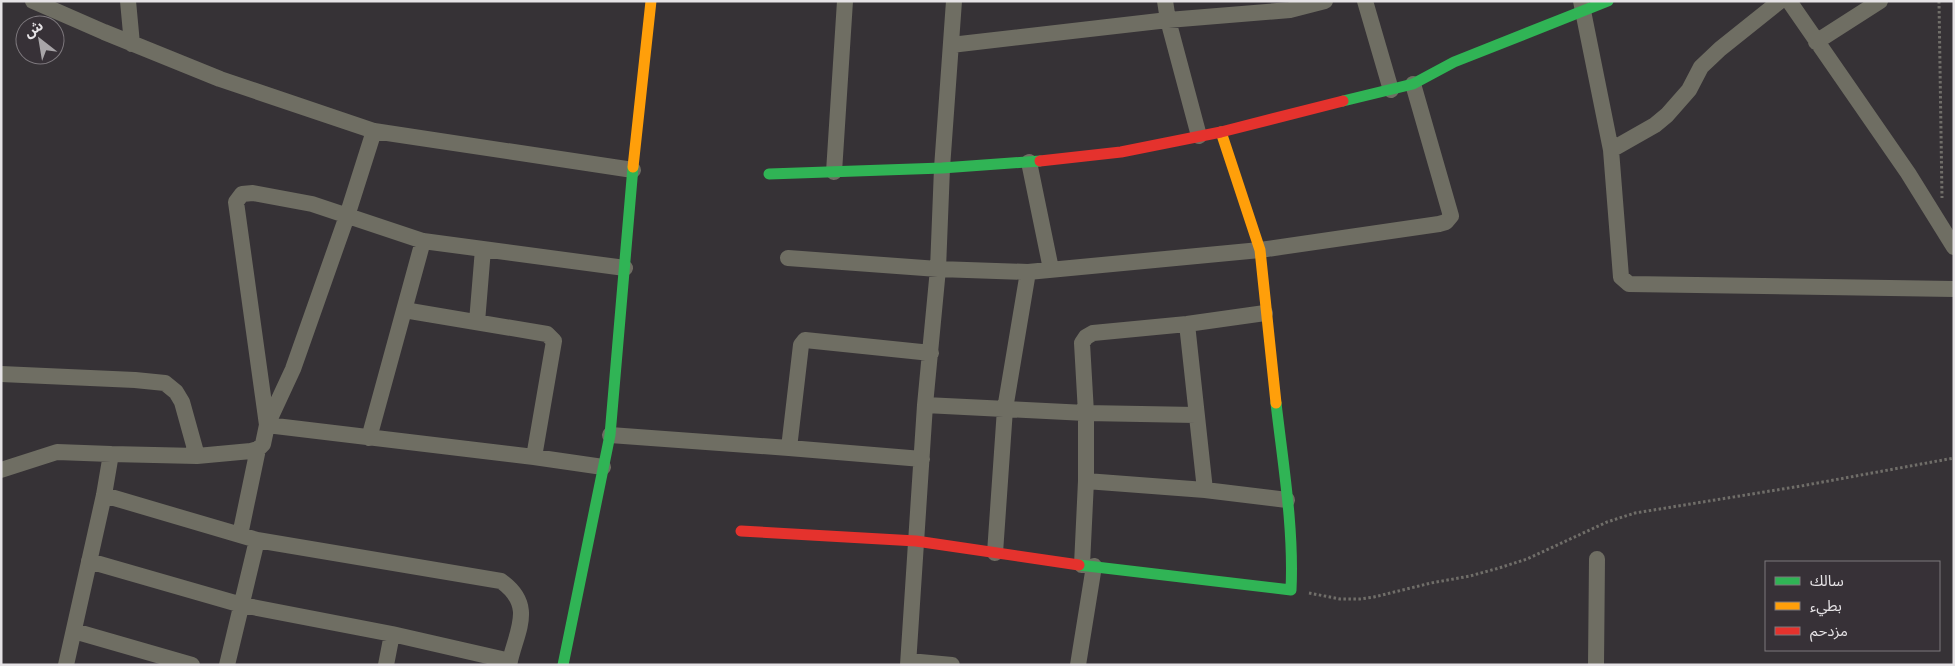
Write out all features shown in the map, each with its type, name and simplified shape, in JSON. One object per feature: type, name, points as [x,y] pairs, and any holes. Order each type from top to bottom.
[{"type":"street","points":[[33,1],[220,80],[374,131],[633,170]]},
{"type":"street","points":[[128,1],[132,44]]},
{"type":"street","points":[[564,665],[610,435],[633,170],[651,1]]},
{"type":"street","points":[[834,172],[845,1]]},
{"type":"street","points":[[952,665],[908,663],[925,405],[938,269],[942,168],[954,1]]},
{"type":"street","points":[[1165,1],[1168,20],[1199,136]]},
{"type":"street","points":[[951,45],[1168,20],[1290,10],[1325,1]]},
{"type":"street","points":[[1365,1],[1391,90]]},
{"type":"street","points":[[769,174],[942,168],[1030,162],[1121,152],[1221,132],[1413,84],[1454,62],[1582,7],[1608,1]]},
{"type":"street","points":[[1611,150],[1655,125],[1689,90],[1701,67],[1720,49],[1780,1]]},
{"type":"street","points":[[1789,1],[1877,128],[1936,216],[1954,247]]},
{"type":"street","points":[[1816,42],[1880,1]]},
{"type":"street","points":[[1582,7],[1611,150],[1621,277],[1629,284],[1954,289]]},
{"type":"street","points":[[788,258],[938,269],[1028,272],[1260,250],[1439,224],[1449,220],[1451,216],[1413,84]]},
{"type":"street","points":[[240,535],[258,449],[263,444],[267,425],[293,369],[347,216],[374,131]]},
{"type":"street","points":[[741,531],[916,541],[1088,566],[1291,590],[1292,567],[1286,500],[1265,313],[1260,250],[1221,132]]},
{"type":"street","points":[[1030,162],[1051,269]]},
{"type":"street","points":[[267,425],[236,202],[242,194],[253,193],[312,204],[423,241],[625,268]]},
{"type":"street","points":[[369,438],[423,241]]},
{"type":"street","points":[[476,322],[483,249]]},
{"type":"street","points":[[995,553],[1004,409],[1028,272]]},
{"type":"street","points":[[404,310],[548,334],[554,339],[534,457]]},
{"type":"street","points":[[1078,665],[1088,566],[1086,412],[1082,343],[1086,337],[1093,334],[1265,313]]},
{"type":"street","points":[[1187,324],[1205,490]]},
{"type":"street","points":[[789,448],[801,345],[805,340],[931,353]]},
{"type":"street","points":[[1,374],[135,380],[165,384],[176,392],[182,402],[197,456]]},
{"type":"street","points":[[925,405],[1196,415]]},
{"type":"street","points":[[267,425],[534,457],[603,468]]},
{"type":"street","points":[[610,435],[922,459]]},
{"type":"street","points":[[1,470],[57,452],[197,456],[258,449]]},
{"type":"street","points":[[66,665],[104,495],[111,454]]},
{"type":"street","points":[[1086,481],[1205,490],[1286,500]]},
{"type":"street","points":[[89,561],[242,605],[392,634],[509,663],[522,616],[520,603],[516,595],[501,581],[257,540],[104,495]]},
{"type":"street","points":[[227,665],[257,540]]},
{"type":"street","points":[[1596,665],[1597,559]]},
{"type":"street","points":[[74,632],[192,665]]},
{"type":"street","points":[[386,665],[392,634]]},
{"type":"path","points":[[1936,216],[1943,194],[1939,1]]},
{"type":"path","points":[[1291,590],[1340,598],[1360,599],[1499,568],[1526,559],[1607,522],[1635,513],[1801,486],[1954,458]]},
{"type":"traffic: fast","points":[[1343,101],[1413,84],[1454,62],[1608,1]]},
{"type":"traffic: fast","points":[[769,174],[942,168],[1040,161]]},
{"type":"traffic: fast","points":[[563,665],[610,435],[633,167]]},
{"type":"traffic: fast","points":[[1079,565],[1291,590],[1291,543],[1276,403]]},
{"type":"traffic: slow","points":[[633,167],[651,1]]},
{"type":"traffic: slow","points":[[1221,132],[1260,250],[1276,403]]},
{"type":"traffic: jam","points":[[1040,161],[1121,152],[1221,132],[1343,101]]},
{"type":"traffic: jam","points":[[741,531],[916,541],[1079,565]]}]
